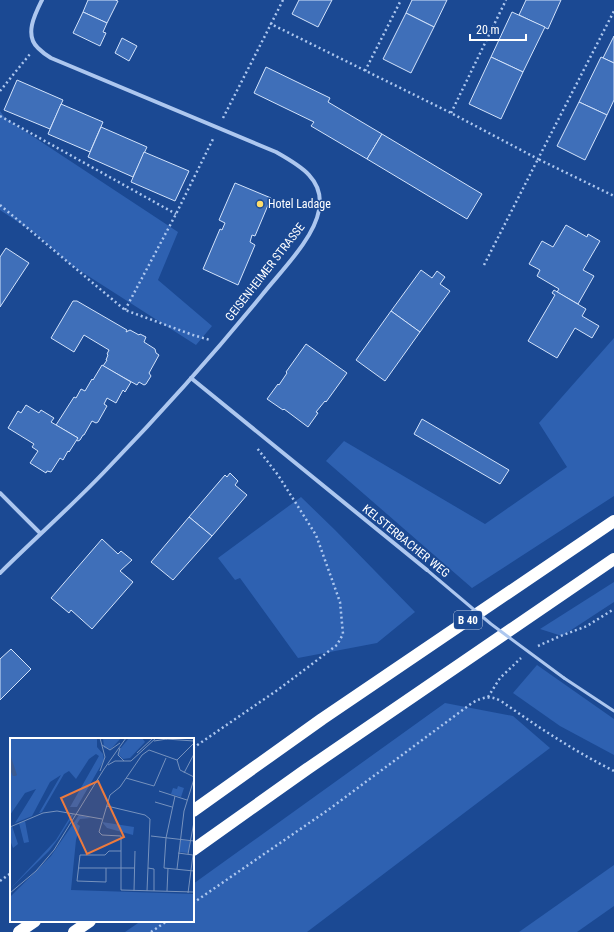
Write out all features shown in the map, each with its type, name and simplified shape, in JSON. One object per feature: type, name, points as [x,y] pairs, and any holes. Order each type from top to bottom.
[{"type":"highway","name":"B 40","points":[[194,810],[322,719],[614,521]]},
{"type":"highway","name":"B 40","points":[[194,849],[333,751],[614,559]]},
{"type":"highway","points":[[19,932],[34,922]]},
{"type":"highway","points":[[74,932],[89,922]]},
{"type":"street","points":[[36,47],[31,34],[33,18],[42,0]]},
{"type":"street","name":"GEISENHEIMER STRASSE","points":[[0,572],[106,470],[223,343],[296,253],[307,237],[315,224],[320,199],[312,178],[306,170],[295,162],[276,152],[51,58],[36,47]]},
{"type":"street","name":"KELSTERBACHER WEG","points":[[191,378],[427,570]]},
{"type":"street","points":[[0,493],[40,534]]},
{"type":"lane","name":"KELSTERBACHER WEG","points":[[427,570],[491,624],[564,678],[614,711]]},
{"type":"path","points":[[125,310],[176,214],[283,0]]},
{"type":"path","points":[[365,71],[401,0]]},
{"type":"path","points":[[451,113],[506,0]]},
{"type":"path","points":[[484,266],[614,11]]},
{"type":"path","points":[[271,24],[614,196]]},
{"type":"path","points":[[0,91],[36,47]]},
{"type":"path","points":[[0,116],[176,214]]},
{"type":"path","points":[[0,205],[125,310],[194,335],[223,343]]},
{"type":"path","points":[[194,747],[279,689],[338,645],[343,634],[340,602],[316,535],[278,475],[256,446]]},
{"type":"path","points":[[537,646],[587,626],[614,609]]},
{"type":"path","points":[[488,697],[500,678],[525,654]]},
{"type":"path","points":[[194,902],[328,810],[472,703],[481,699],[488,697],[501,701],[545,732],[584,756],[614,771]]},
{"type":"path","points":[[0,881],[10,874]]},
{"type":"path","points":[[151,932],[166,922]]},
{"type":"shaded area","points":[[0,111],[5,118],[178,232],[158,280],[212,326],[196,345],[71,265],[36,234],[0,210]]},
{"type":"shaded area","points":[[614,338],[614,496],[472,588],[326,461],[344,441],[485,524],[567,467],[539,423]]},
{"type":"shaded area","points":[[301,497],[415,612],[377,643],[298,658],[240,578],[235,580],[218,558]]},
{"type":"shaded area","points":[[614,582],[614,602],[562,636],[540,629]]},
{"type":"shaded area","points":[[537,665],[614,719],[614,755],[560,726],[513,693]]},
{"type":"shaded area","points":[[445,703],[513,716],[550,748],[307,932],[125,932],[140,922],[194,922],[194,883]]},
{"type":"shaded area","points":[[614,865],[614,906],[577,932],[519,932]]},
{"type":"building","points":[[88,0],[118,1],[107,23],[83,12]]},
{"type":"building","points":[[299,0],[332,0],[318,27],[292,14]]},
{"type":"building","points":[[412,0],[447,0],[434,27],[406,13]]},
{"type":"building","points":[[526,0],[561,0],[548,29],[519,15]]},
{"type":"building","points":[[83,12],[107,23],[103,32],[106,33],[100,46],[73,33]]},
{"type":"building","points":[[512,12],[545,27],[523,72],[491,57]]},
{"type":"building","points":[[406,13],[434,27],[411,73],[383,59]]},
{"type":"building","points":[[614,36],[614,63],[603,58]]},
{"type":"building","points":[[122,38],[137,46],[129,61],[115,53]]},
{"type":"building","points":[[491,57],[523,72],[501,119],[469,104]]},
{"type":"building","points":[[601,57],[614,63],[614,100],[607,115],[579,102]]},
{"type":"building","points":[[266,67],[330,98],[328,102],[382,134],[367,159],[311,126],[314,122],[254,93]]},
{"type":"building","points":[[17,80],[63,100],[50,129],[4,110]]},
{"type":"building","points":[[579,102],[607,115],[585,160],[557,146]]},
{"type":"building","points":[[61,104],[103,122],[90,152],[48,134]]},
{"type":"building","points":[[101,127],[147,147],[133,177],[88,157]]},
{"type":"building","points":[[382,134],[482,194],[467,219],[367,159]]},
{"type":"building","points":[[144,152],[189,171],[175,201],[131,182]]},
{"type":"building","points":[[235,183],[271,198],[255,236],[252,235],[250,242],[255,245],[238,285],[203,269],[220,229],[222,230],[225,223],[219,220]]},
{"type":"building","points":[[566,225],[587,237],[588,234],[600,241],[583,270],[594,276],[578,304],[557,292],[559,289],[537,276],[540,270],[529,264],[542,241],[553,247]]},
{"type":"building","points":[[6,248],[29,263],[0,307],[0,257]]},
{"type":"building","points":[[421,270],[432,278],[437,271],[445,277],[440,284],[450,291],[420,332],[391,311]]},
{"type":"building","points":[[554,290],[586,309],[582,316],[599,326],[592,338],[575,328],[557,358],[528,341],[555,295],[552,293]]},
{"type":"building","points":[[73,301],[77,301],[127,330],[126,332],[130,330],[146,337],[144,342],[155,349],[156,353],[159,355],[149,373],[151,376],[146,384],[144,385],[139,382],[137,385],[103,366],[107,360],[109,350],[84,335],[74,352],[51,338]]},
{"type":"building","points":[[391,311],[420,332],[385,381],[356,360]]},
{"type":"building","points":[[306,344],[347,373],[326,402],[325,401],[316,412],[318,413],[308,427],[284,409],[283,410],[267,399],[278,384],[279,385],[287,373],[286,372]]},
{"type":"building","points":[[102,365],[131,382],[125,392],[123,390],[116,403],[107,398],[104,404],[107,406],[98,422],[96,423],[92,421],[84,435],[78,441],[76,440],[78,438],[56,425],[74,397],[76,398],[81,389],[85,391]]},
{"type":"building","points":[[26,405],[39,413],[41,410],[54,418],[51,422],[78,438],[63,460],[60,458],[51,472],[47,471],[46,473],[30,463],[38,451],[32,447],[34,444],[8,428],[18,411],[21,413]]},
{"type":"building","points":[[422,419],[509,470],[500,484],[414,434]]},
{"type":"building","points":[[230,473],[238,481],[235,485],[247,495],[212,536],[189,517],[225,475],[227,477]]},
{"type":"building","points":[[189,517],[212,536],[173,580],[151,562]]},
{"type":"building","points":[[102,539],[118,554],[121,551],[132,560],[120,571],[133,582],[92,629],[71,610],[69,613],[51,598]]},
{"type":"building","points":[[11,649],[31,669],[0,700],[0,659]]},
{"type":"place","name":"Hotel Ladage","points":[[260,204]]}]
